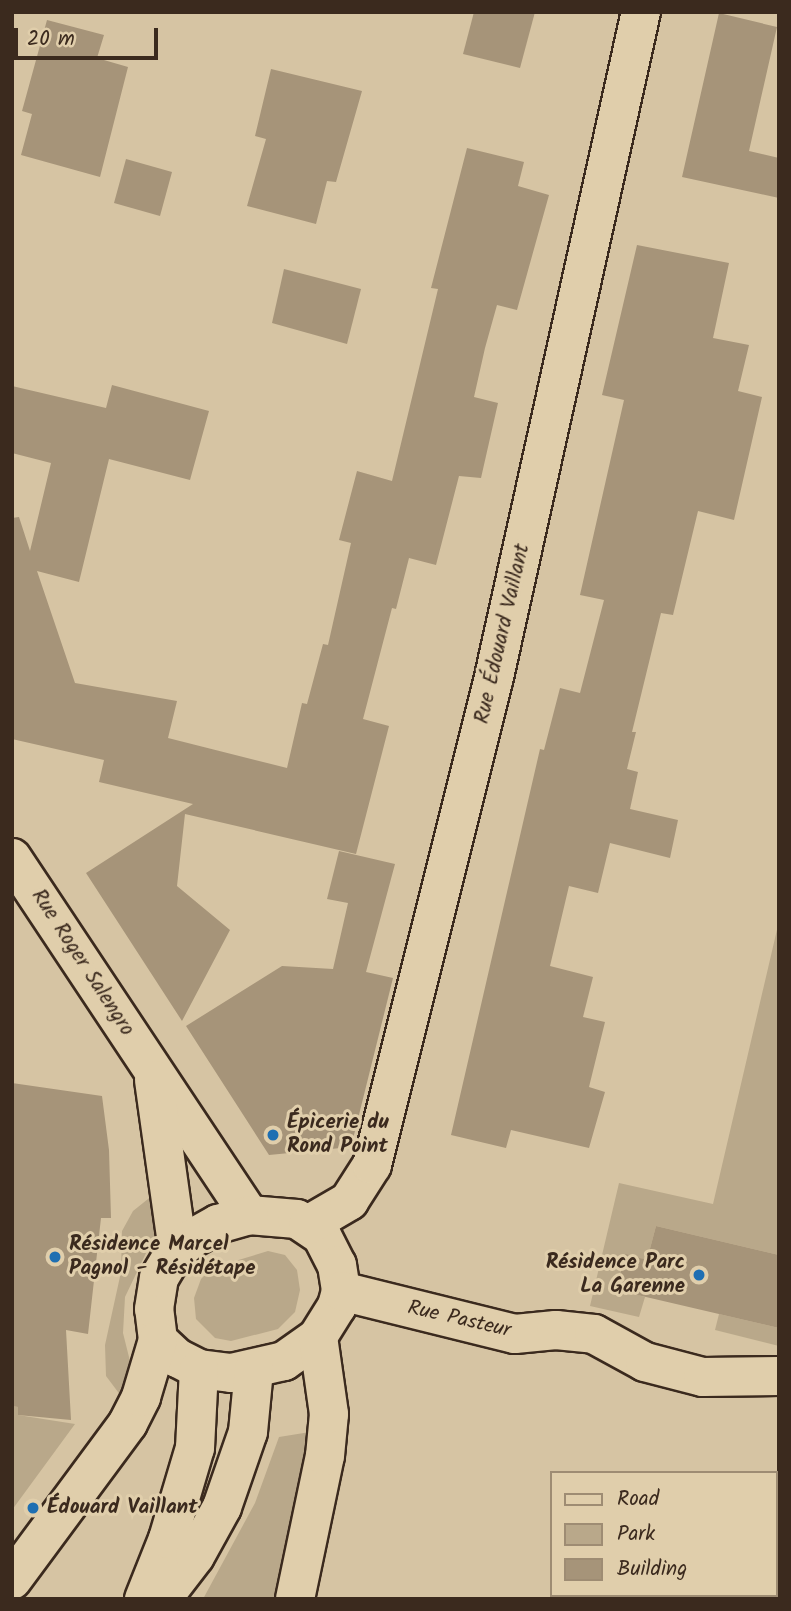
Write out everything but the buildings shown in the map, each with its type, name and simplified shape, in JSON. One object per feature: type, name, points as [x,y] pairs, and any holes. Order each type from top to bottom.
[{"type":"street","name":"Rue Édouard Vaillant","points":[[308,1225],[349,1201],[372,1165],[494,677],[641,12]]},
{"type":"street","name":"Rue Roger Salengro","points":[[12,858],[249,1215]]},
{"type":"street","name":"Rue Roger Salengro","points":[[152,1068],[178,1250]]},
{"type":"street","points":[[12,1580],[128,1423],[141,1397],[158,1340],[155,1290],[178,1250],[205,1230],[249,1215],[284,1217],[308,1225],[329,1243],[341,1291],[332,1318],[318,1337],[296,1355],[254,1370],[231,1373],[199,1369],[177,1358],[158,1340]]},
{"type":"street","name":"Rue Pasteur","points":[[341,1291],[515,1334],[556,1330],[594,1334],[645,1362],[703,1377],[779,1376]]},
{"type":"street","points":[[295,1599],[326,1456],[329,1414],[318,1337]]},
{"type":"street","points":[[144,1599],[168,1539],[195,1448],[199,1369]]},
{"type":"street","points":[[162,1599],[195,1556],[222,1507],[248,1432],[254,1370]]},
{"type":"green space","points":[[779,921],[779,1255],[656,1226],[647,1260],[624,1255],[616,1289],[645,1297],[639,1317],[590,1306],[619,1183],[713,1204]]},
{"type":"green space","points":[[153,1195],[158,1228],[125,1297],[123,1333],[131,1365],[124,1400],[106,1376],[105,1345],[121,1272],[122,1231],[133,1211]]},
{"type":"green space","points":[[268,1251],[285,1255],[297,1270],[300,1290],[295,1312],[278,1329],[231,1341],[215,1338],[196,1319],[194,1298],[201,1279],[212,1268]]},
{"type":"green space","points":[[719,1314],[779,1328],[779,1346],[715,1330]]},
{"type":"green space","points":[[12,1406],[18,1407],[18,1415],[75,1424],[12,1510]]},
{"type":"green space","points":[[310,1432],[278,1599],[203,1599],[255,1503],[279,1437]]},
{"type":"place","name":"Épicerie du Rond Point","points":[[273,1135]]},
{"type":"place","name":"Résidence Marcel Pagnol - Résidétape","points":[[55,1257]]},
{"type":"place","name":"Résidence Parc La Garenne","points":[[699,1275]]},
{"type":"place","name":"Édouard Vaillant","points":[[33,1508]]}]
